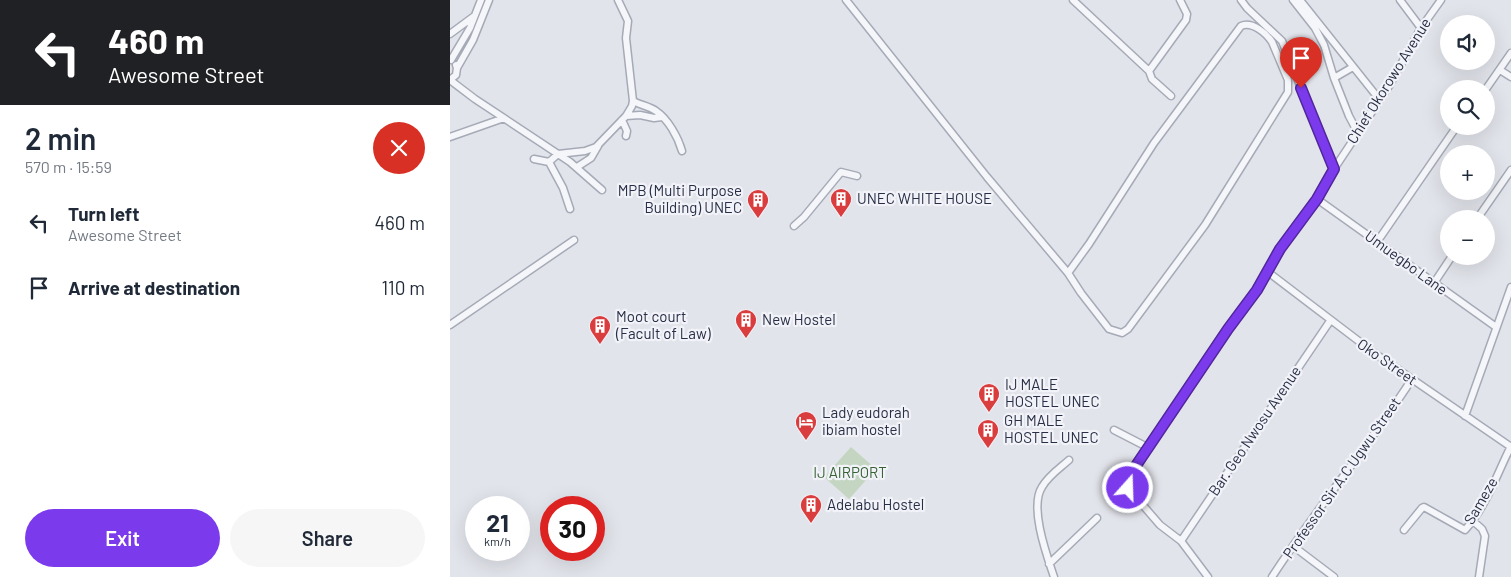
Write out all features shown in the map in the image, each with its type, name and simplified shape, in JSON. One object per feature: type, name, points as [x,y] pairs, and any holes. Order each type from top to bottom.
[{"type":"street","points":[[457,68],[456,63],[451,60],[462,43],[481,0]]},
{"type":"street","points":[[489,0],[473,40],[452,80],[475,99],[577,167],[602,190]]},
{"type":"street","points":[[577,167],[591,158],[599,144],[624,118],[633,101],[627,44],[628,21],[618,0]]},
{"type":"street","points":[[846,0],[987,177],[1068,273],[1081,293],[1110,329],[1122,333],[1128,329],[1205,225],[1288,92],[1288,80],[1269,37],[1252,26],[1245,24],[1241,26],[1154,143],[1089,244],[1068,273]]},
{"type":"street","points":[[1073,0],[1149,71],[1152,79],[1171,96]]},
{"type":"street","points":[[1149,71],[1186,20],[1187,14],[1180,0]]},
{"type":"street","points":[[1241,0],[1251,12],[1282,40],[1334,169]]},
{"type":"street","points":[[1293,0],[1315,28],[1324,45],[1334,78],[1358,133]]},
{"type":"street","points":[[1300,0],[1379,100]]},
{"type":"street","points":[[1400,0],[1421,28]]},
{"type":"street","name":"Chief Okorowo Avenue","points":[[1181,542],[1160,526],[1128,488],[1129,476],[1228,329],[1257,290],[1280,249],[1317,199],[1334,169],[1407,56],[1421,28],[1441,0]]},
{"type":"street","points":[[450,34],[474,16]]},
{"type":"street","points":[[1493,80],[1511,53]]},
{"type":"street","points":[[1334,78],[1352,68]]},
{"type":"street","points":[[1500,70],[1511,78]]},
{"type":"street","points":[[633,101],[656,111],[662,117],[676,136],[682,151]]},
{"type":"street","points":[[624,118],[640,115],[654,118],[662,117]]},
{"type":"street","points":[[450,138],[504,118]]},
{"type":"street","points":[[624,118],[627,131],[626,136]]},
{"type":"street","points":[[1377,242],[1452,135]]},
{"type":"street","points":[[549,162],[558,154],[585,151],[599,144]]},
{"type":"street","points":[[534,159],[549,162]]},
{"type":"street","points":[[549,162],[563,188],[570,209]]},
{"type":"street","points":[[1483,210],[1511,170]]},
{"type":"street","points":[[794,226],[804,217],[841,172],[857,176]]},
{"type":"street","name":"Umuegbo Lane","points":[[1317,199],[1496,327]]},
{"type":"street","points":[[450,325],[574,240]]},
{"type":"street","points":[[1434,283],[1446,265]]},
{"type":"street","name":"Oko Street","points":[[1268,272],[1330,321],[1511,446]]},
{"type":"street","points":[[1465,416],[1511,287]]},
{"type":"street","name":"Bar. Geo Nwosu Avenue","points":[[1181,542],[1330,321]]},
{"type":"street","name":"Professor Sir A.C Ugwu Street","points":[[1272,577],[1388,416],[1412,379]]},
{"type":"street","points":[[1114,430],[1149,448]]},
{"type":"street","name":"Sameze","points":[[1404,530],[1424,507],[1465,530],[1473,521],[1511,446]]},
{"type":"street","points":[[1054,577],[1041,538],[1038,494],[1048,479],[1069,460]]},
{"type":"street","points":[[1050,564],[1097,518]]},
{"type":"street","points":[[1473,521],[1482,529],[1485,536],[1479,577]]},
{"type":"street","points":[[1181,542],[1208,577]]},
{"type":"street","points":[[1293,546],[1334,577]]},
{"type":"green space","name":"IJ AIRPORT","points":[[851,447],[876,469],[849,499],[824,477]]},
{"type":"place","name":"UNEC WHITE HOUSE","points":[[841,218]]},
{"type":"place","name":"MPB (Multi Purpose Building) UNEC","points":[[758,219]]},
{"type":"place","name":"New Hostel","points":[[746,339]]},
{"type":"place","name":"Moot court (Facult of Law)","points":[[600,345]]},
{"type":"place","name":"IJ MALE HOSTEL UNEC","points":[[989,413]]},
{"type":"place","name":"Lady eudorah ibiam hostel","points":[[806,441]]},
{"type":"place","name":"GH MALE HOSTEL UNEC","points":[[988,449]]},
{"type":"place","name":"Adelabu Hostel","points":[[811,524]]},
{"type":"route","points":[[1128,488],[1129,476],[1228,329],[1257,290],[1280,249],[1317,199],[1334,169],[1301,88]]}]
